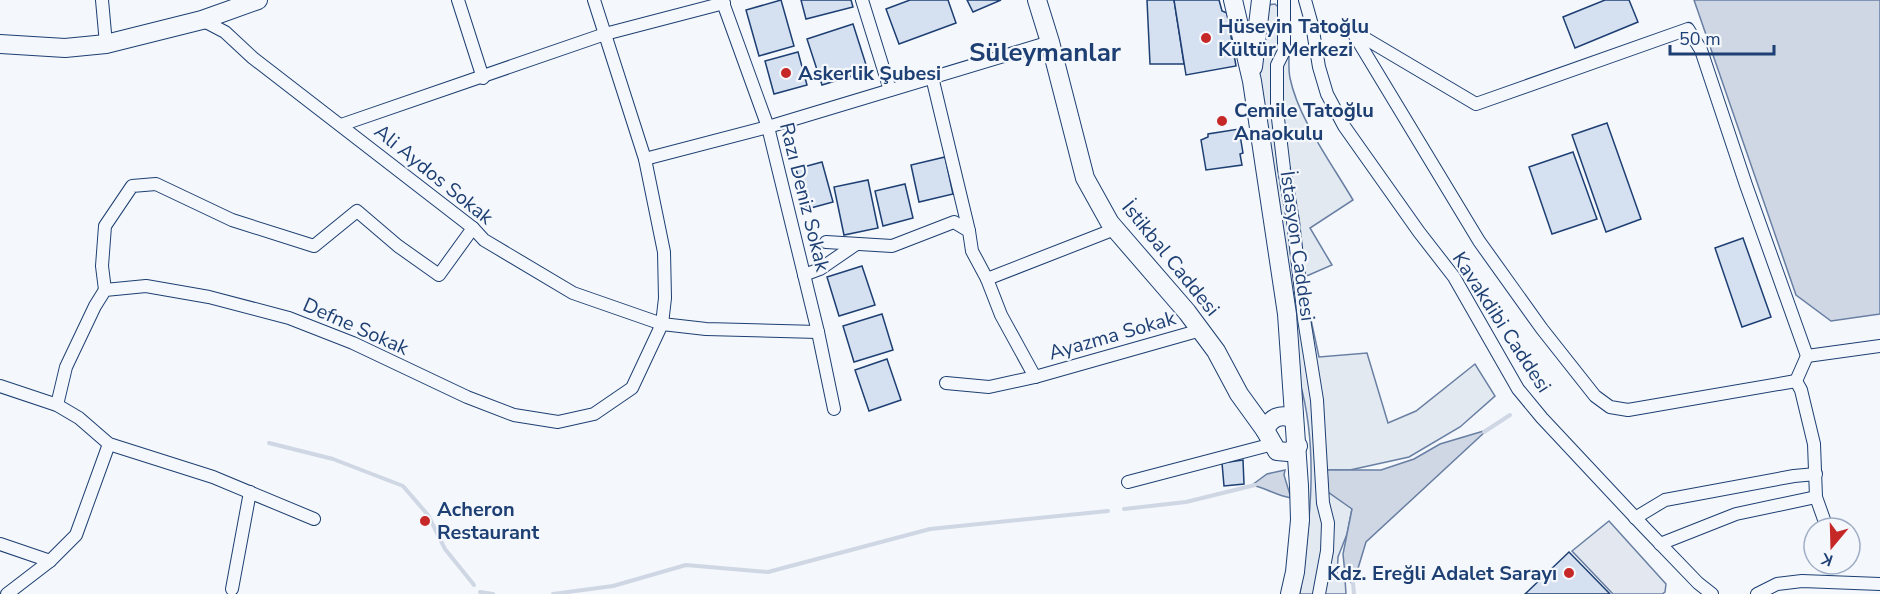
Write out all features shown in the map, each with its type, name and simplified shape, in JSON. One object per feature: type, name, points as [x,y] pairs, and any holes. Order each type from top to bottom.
[{"type":"street","points":[[102,0],[106,44]]},
{"type":"street","points":[[0,44],[65,48],[106,44],[202,20],[258,0]]},
{"type":"street","points":[[458,0],[483,78]]},
{"type":"street","name":"Defne Sokak","points":[[105,290],[146,286],[209,297],[290,318],[467,397],[514,415],[558,422],[594,414],[632,388],[662,324],[665,298],[664,252],[645,159],[594,0]]},
{"type":"street","points":[[862,0],[890,90]]},
{"type":"street","name":"İstikbal Caddesi","points":[[1037,0],[1085,178],[1115,229],[1201,330],[1216,351],[1239,394],[1299,486]]},
{"type":"street","name":"İstasyon Caddesi","points":[[1233,0],[1252,81],[1287,314],[1294,419]]},
{"type":"street","name":"İstasyon Caddesi","points":[[1252,81],[1261,0]]},
{"type":"street","points":[[1284,0],[1284,51],[1277,65],[1277,110],[1304,320],[1317,400],[1323,503],[1328,523],[1327,551],[1317,594]]},
{"type":"street","name":"Kavakdibi Caddesi","points":[[1305,0],[1327,94],[1344,126],[1454,277],[1518,388],[1542,418],[1635,518],[1712,594]]},
{"type":"street","points":[[341,125],[483,78],[605,34],[723,2]]},
{"type":"street","name":"Razı Deniz Sokak","points":[[723,2],[768,127],[818,332],[834,409]]},
{"type":"street","name":"Ali Aydos Sokak","points":[[202,20],[225,32],[253,58],[472,228],[484,240],[573,293],[662,324],[706,329],[818,332]]},
{"type":"street","points":[[1688,29],[1701,50],[1807,356],[1796,381],[1628,410],[1610,407],[1595,396],[1542,329],[1479,241],[1351,30],[1476,104],[1688,29]]},
{"type":"street","points":[[645,159],[768,127],[1050,42]]},
{"type":"street","name":"Ayazma Sokak","points":[[932,77],[972,251],[987,279],[1001,315],[1035,377]]},
{"type":"street","points":[[57,405],[66,367],[105,290],[102,266],[105,226],[132,186],[156,184],[232,220],[314,246],[357,212],[398,246],[439,275],[472,228]]},
{"type":"street","points":[[826,242],[892,246],[954,222],[969,231]]},
{"type":"street","points":[[987,279],[1115,229]]},
{"type":"street","points":[[804,275],[820,268],[855,245]]},
{"type":"street","name":"Ayazma Sokak","points":[[946,384],[989,387],[1035,377],[1201,330]]},
{"type":"street","points":[[1807,356],[1880,346]]},
{"type":"street","points":[[1796,381],[1802,390],[1814,444],[1816,496],[1823,516]]},
{"type":"street","points":[[0,386],[57,405],[79,418],[109,444],[213,477],[314,519]]},
{"type":"street","points":[[1272,442],[1272,420],[1283,415],[1294,419],[1298,446],[1300,520],[1295,572],[1290,594]]},
{"type":"street","points":[[1128,482],[1272,442],[1288,452],[1298,446]]},
{"type":"street","points":[[7,594],[50,561],[76,536],[109,444]]},
{"type":"street","points":[[1635,518],[1665,501],[1794,476],[1816,474]]},
{"type":"street","points":[[232,589],[250,492]]},
{"type":"street","points":[[1660,544],[1736,514],[1816,496]]},
{"type":"street","points":[[0,544],[50,561]]},
{"type":"street","points":[[1757,594],[1777,584],[1802,581],[1880,584]]},
{"type":"shaded area","points":[[1694,0],[1880,0],[1880,314],[1831,321],[1796,295]]},
{"type":"shaded area","points":[[1275,4],[1287,20],[1290,39],[1290,78],[1300,109],[1353,200],[1310,228],[1332,265],[1302,278],[1319,357],[1367,353],[1388,423],[1416,411],[1475,364],[1495,396],[1460,427],[1409,457],[1350,470],[1327,470],[1352,509],[1347,534],[1338,557],[1337,578],[1345,579],[1346,594],[1300,594],[1311,488],[1309,435],[1269,207],[1259,67],[1267,5]]},
{"type":"shaded area","points":[[1487,430],[1366,542],[1353,585],[1345,574],[1343,554],[1352,509],[1328,492],[1327,470],[1381,470],[1414,459],[1440,444]]},
{"type":"shaded area","points":[[1285,470],[1284,475],[1291,498],[1252,485],[1267,474]]},
{"type":"shaded area","points":[[1609,521],[1666,584],[1665,592],[1662,594],[1613,594],[1572,551]]},
{"type":"building","points":[[781,0],[794,46],[759,56],[746,10]]},
{"type":"building","points":[[801,0],[851,0],[853,7],[806,19]]},
{"type":"building","points":[[910,0],[948,0],[956,23],[899,44],[886,9]]},
{"type":"building","points":[[967,0],[1001,0],[973,12]]},
{"type":"building","points":[[1147,0],[1174,0],[1184,64],[1150,64]]},
{"type":"building","name":"Hüseyin Tatoğlu Kültür Merkezi","points":[[1174,0],[1219,0],[1222,11],[1227,13],[1236,66],[1186,75]]},
{"type":"building","points":[[1605,0],[1629,0],[1638,22],[1575,48],[1563,17]]},
{"type":"building","points":[[853,24],[868,71],[822,85],[807,39]]},
{"type":"building","points":[[798,52],[807,85],[774,94],[765,61]]},
{"type":"building","points":[[1607,123],[1641,219],[1606,232],[1572,135]]},
{"type":"building","points":[[1239,129],[1243,153],[1240,154],[1242,165],[1206,170],[1201,140],[1208,137],[1208,134]]},
{"type":"building","points":[[1573,152],[1597,219],[1552,234],[1529,167]]},
{"type":"building","points":[[945,157],[953,194],[919,202],[911,165]]},
{"type":"building","points":[[822,162],[833,202],[807,209],[796,169]]},
{"type":"building","points":[[868,180],[878,228],[844,235],[834,187]]},
{"type":"building","points":[[905,184],[913,218],[883,226],[875,191]]},
{"type":"building","points":[[1743,238],[1771,317],[1742,327],[1715,248]]},
{"type":"building","points":[[862,266],[875,305],[839,316],[827,277]]},
{"type":"building","points":[[882,314],[893,350],[854,362],[843,326]]},
{"type":"building","points":[[887,359],[901,400],[869,411],[855,370]]},
{"type":"building","points":[[1243,460],[1244,484],[1224,486],[1222,463]]},
{"type":"building","name":"Kdz. Ereğli Adalet Sarayı","points":[[1569,552],[1610,594],[1525,594]]},
{"type":"waterway","points":[[1484,432],[1510,415]]},
{"type":"waterway","points":[[269,443],[333,459],[403,486],[428,515],[445,549],[474,585]]},
{"type":"waterway","points":[[1124,509],[1186,502],[1255,485]]},
{"type":"waterway","points":[[553,594],[613,586],[686,565],[768,572],[930,529],[1108,511]]},
{"type":"waterway","points":[[1353,583],[1354,594]]},
{"type":"waterway","points":[[480,592],[493,594]]},
{"type":"place","name":"Hüseyin Tatoğlu Kültür Merkezi","points":[[1206,38]]},
{"type":"place","name":"Askerlik Şubesi","points":[[786,73]]},
{"type":"place","name":"Cemile Tatoğlu Anaokulu","points":[[1222,121]]},
{"type":"place","name":"Acheron Restaurant","points":[[425,521]]},
{"type":"place","name":"Kdz. Ereğli Adalet Sarayı","points":[[1569,573]]},
{"type":"district","name":"Süleymanlar","points":[[1045,52]]}]
